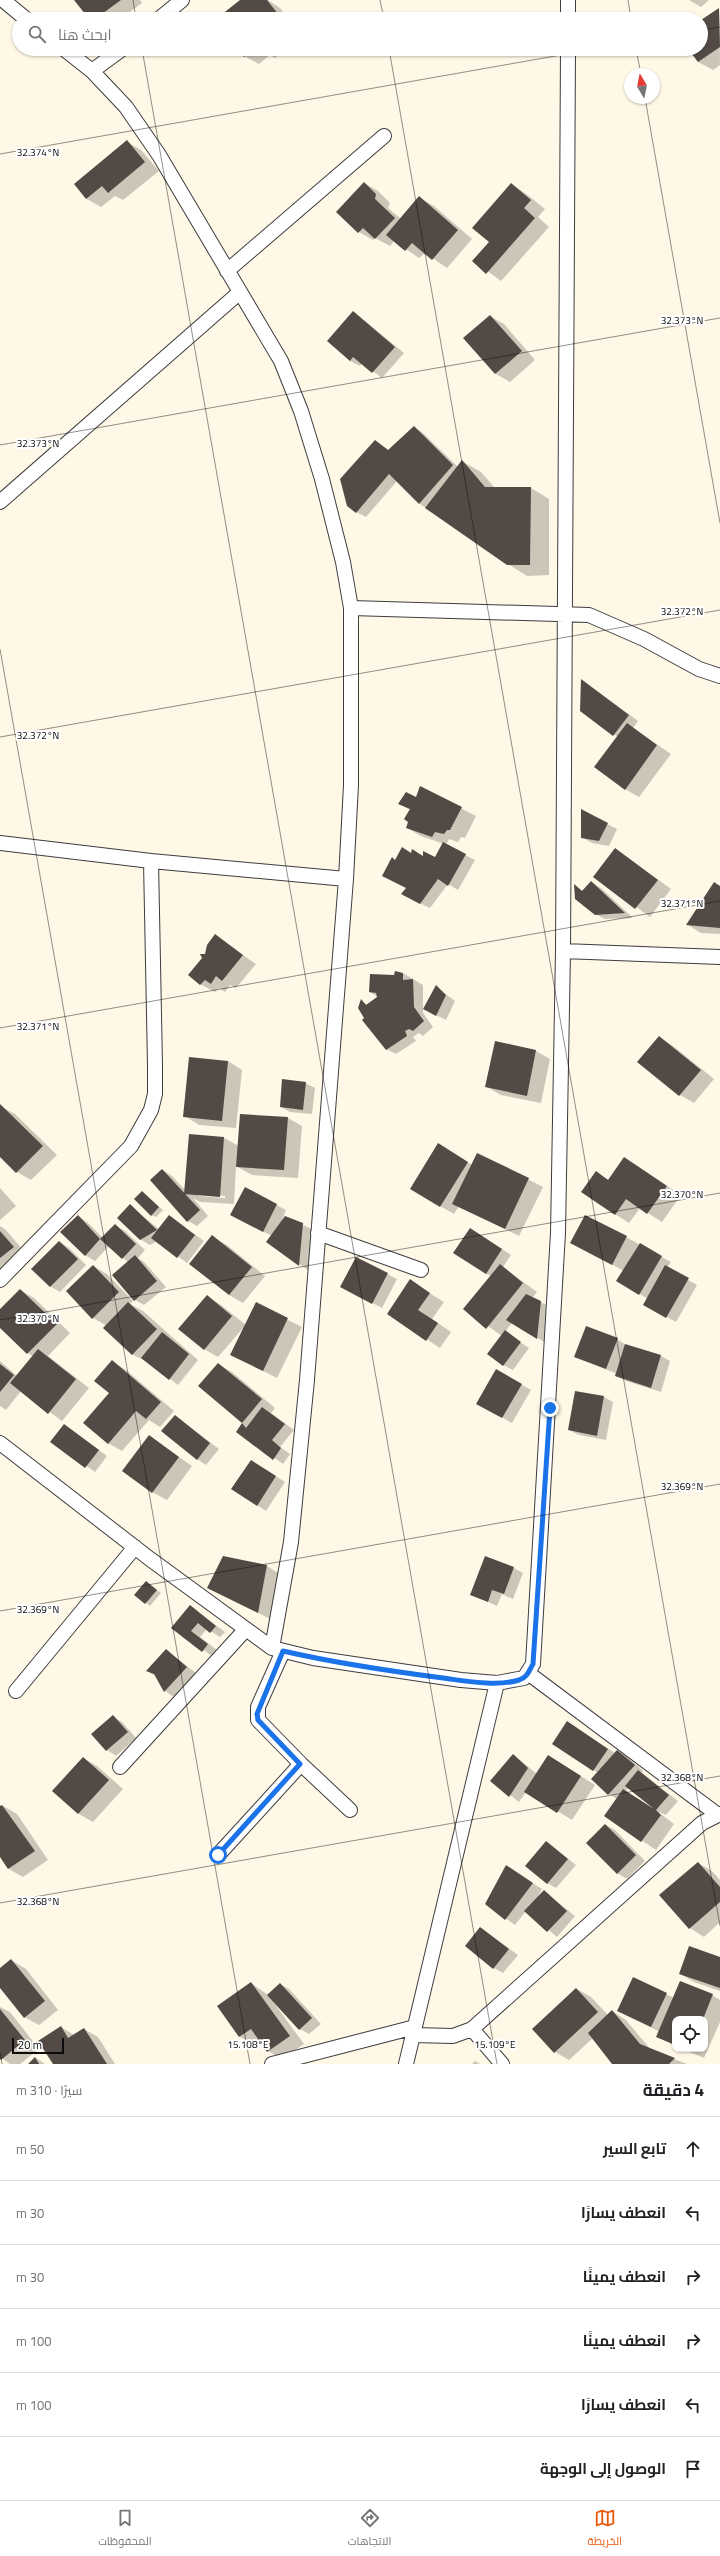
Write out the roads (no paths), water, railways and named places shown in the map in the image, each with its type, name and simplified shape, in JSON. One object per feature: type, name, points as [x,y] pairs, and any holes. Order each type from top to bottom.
[{"type":"street","points":[[2,0],[17,12]]},
{"type":"street","points":[[167,12],[182,0]]},
{"type":"street","points":[[568,0],[568,12]]},
{"type":"street","points":[[73,56],[92,71],[126,107],[158,155],[281,361],[302,411],[343,562],[351,608],[351,785],[346,879],[318,1233],[291,1542],[277,1650],[257,1714],[258,1720],[300,1764],[350,1810]]},
{"type":"street","points":[[92,71],[112,56]]},
{"type":"street","points":[[0,1444],[135,1547],[246,1629],[277,1650],[398,1672],[497,1682],[517,1681],[524,1678],[533,1664],[558,1233],[562,950],[568,56]]},
{"type":"street","points":[[227,270],[384,136]]},
{"type":"street","points":[[0,502],[240,292]]},
{"type":"street","points":[[351,608],[589,615],[644,640],[699,669],[720,676]]},
{"type":"street","points":[[0,843],[150,861],[346,879]]},
{"type":"street","points":[[0,1280],[131,1146],[151,1110],[155,1094],[155,1065],[150,861]]},
{"type":"street","points":[[562,950],[720,957]]},
{"type":"street","points":[[318,1233],[421,1270]]},
{"type":"street","points":[[16,1691],[135,1547]]},
{"type":"street","points":[[120,1767],[246,1629]]},
{"type":"street","points":[[272,2064],[414,2031],[453,2036],[472,2029],[702,1823],[719,1814],[528,1673]]},
{"type":"street","points":[[406,2064],[497,1682]]},
{"type":"street","points":[[218,1855],[300,1764]]},
{"type":"street","points":[[472,2029],[502,2064]]}]
